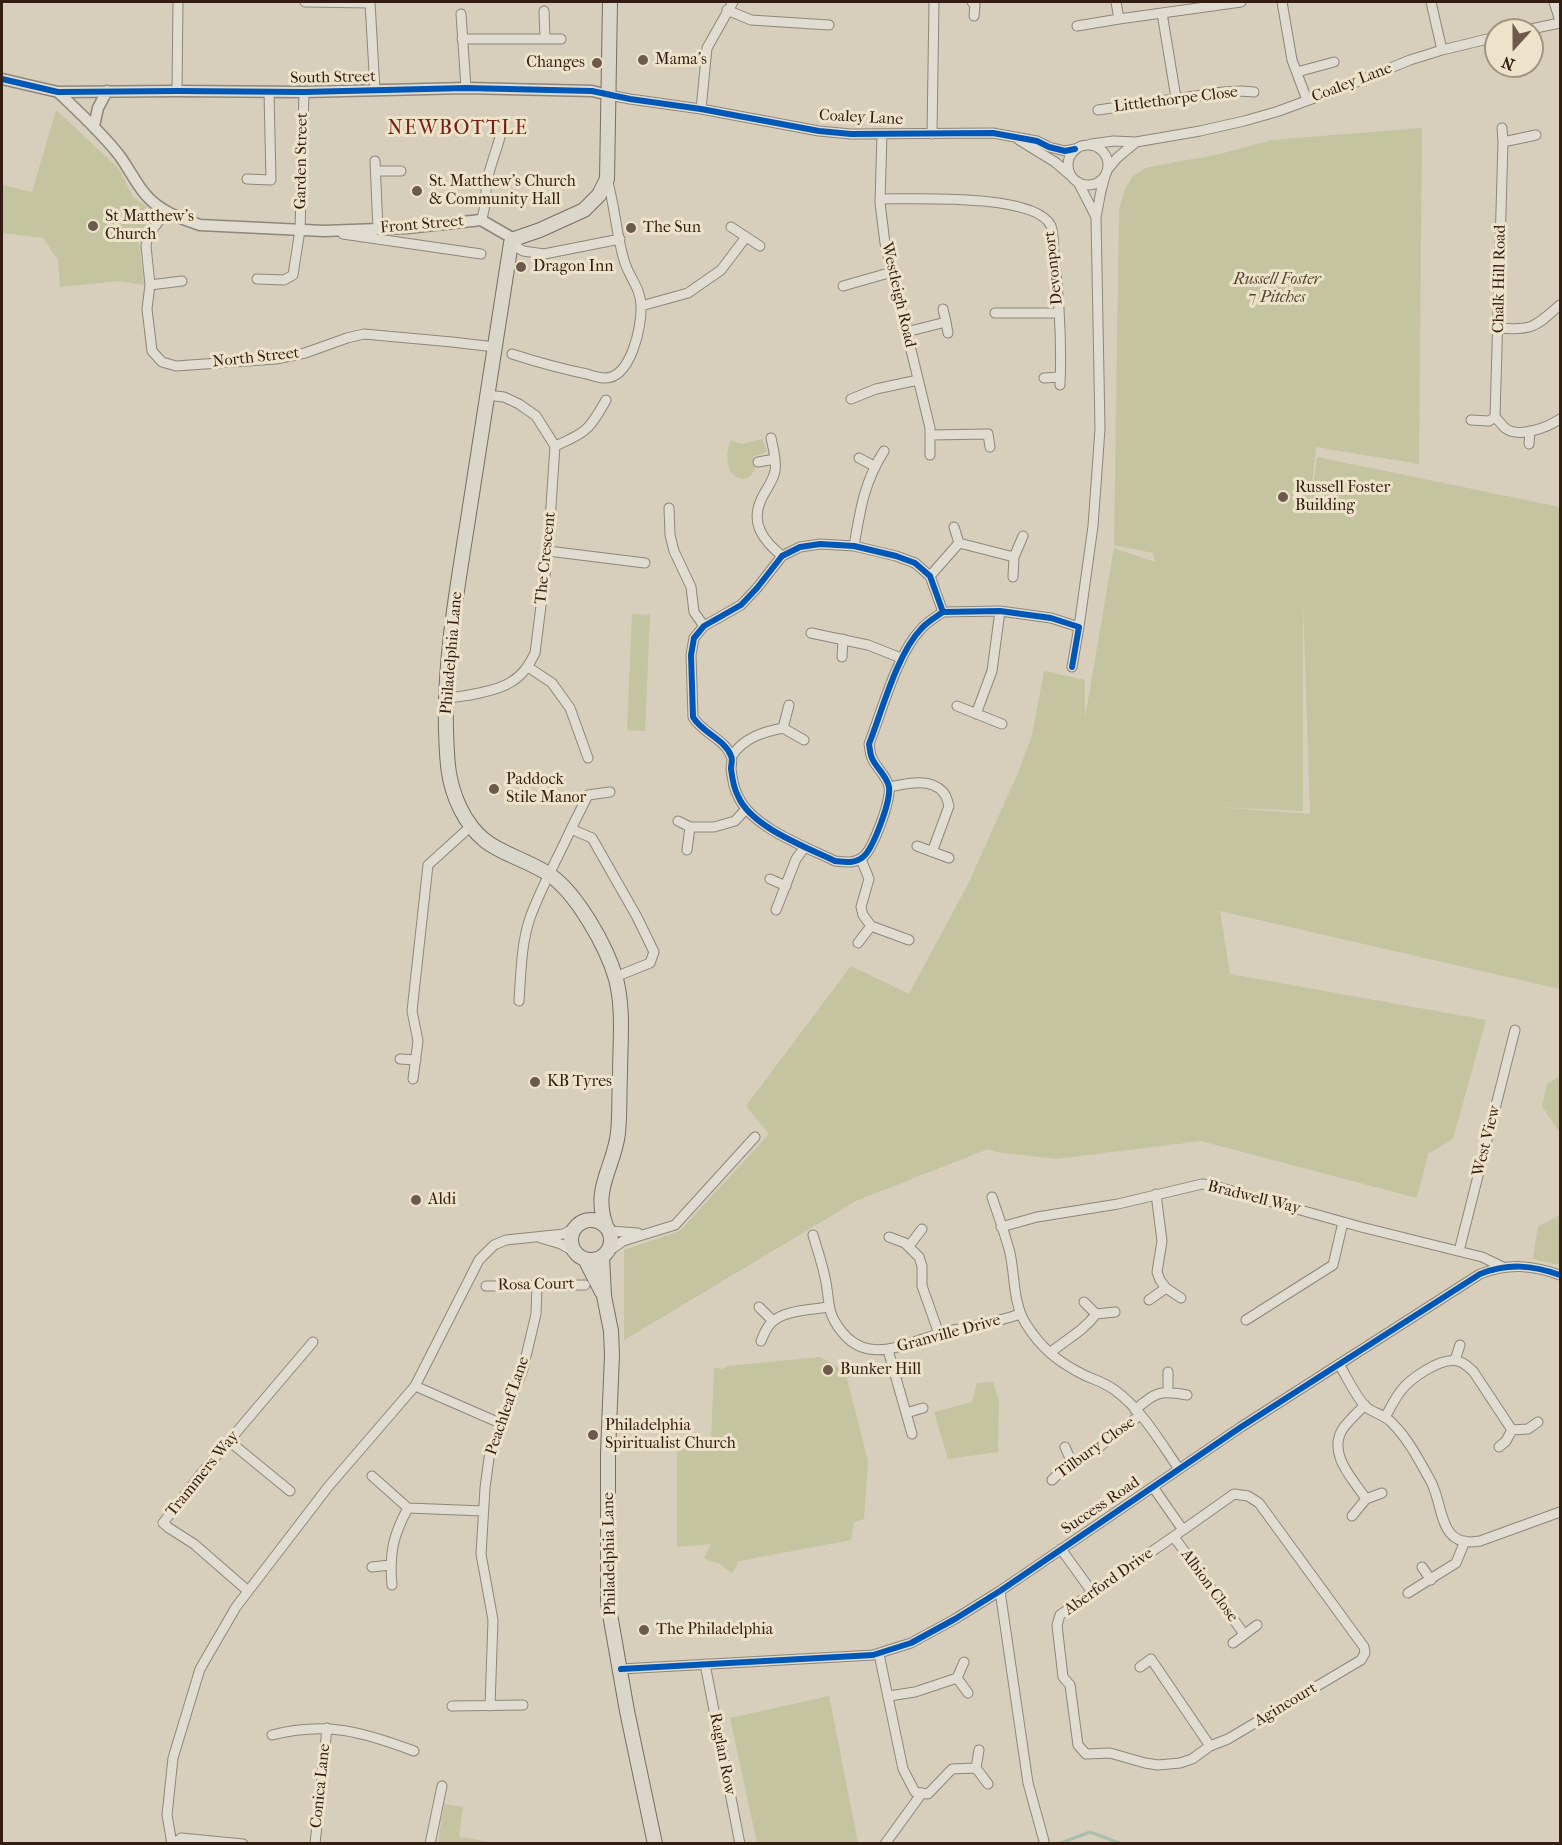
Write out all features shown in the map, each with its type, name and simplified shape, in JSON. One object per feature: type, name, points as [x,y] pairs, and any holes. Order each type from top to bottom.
[{"type":"main road","points":[[512,241],[584,210],[598,195],[607,179],[610,2]]},
{"type":"main road","name":"Philadelphia Lane","points":[[512,241],[486,395],[450,641],[445,698],[449,780],[470,827],[490,846],[549,874],[573,897],[597,933],[615,977],[621,1009],[618,1136],[605,1178],[601,1204],[611,1243],[604,1255],[604,1296],[611,1331],[612,1355],[608,1452],[608,1603],[627,1711],[655,1844]]},
{"type":"main road","name":"Philadelphia Lane","points":[[604,1296],[571,1240],[605,1178]]},
{"type":"main road","points":[[578,1225],[596,1220],[608,1229]]},
{"type":"main road","points":[[580,1255],[596,1259],[604,1255]]},
{"type":"street","points":[[177,91],[178,2]]},
{"type":"street","points":[[305,2],[370,2],[375,90]]},
{"type":"street","points":[[932,134],[934,2]]},
{"type":"street","points":[[972,2],[975,6],[975,15]]},
{"type":"street","points":[[1116,2],[1119,19]]},
{"type":"street","points":[[1077,26],[1162,14],[1205,4],[1241,2]]},
{"type":"street","points":[[1282,2],[1288,43],[1307,100]]},
{"type":"street","points":[[1431,2],[1442,50]]},
{"type":"street","points":[[1544,26],[1560,22],[1554,2]]},
{"type":"street","points":[[701,108],[707,48],[730,6],[750,20],[829,25]]},
{"type":"street","points":[[544,11],[545,39]]},
{"type":"street","points":[[461,14],[466,88]]},
{"type":"street","points":[[1162,14],[1176,98]]},
{"type":"street","points":[[462,39],[561,39]]},
{"type":"street","name":"Coaley Lane","points":[[1091,144],[1114,141],[1137,142],[1244,121],[1307,100],[1410,60],[1484,40]]},
{"type":"street","points":[[1297,72],[1334,62]]},
{"type":"street","name":"South Street","points":[[2,79],[58,92],[304,92],[466,88],[592,91],[609,95]]},
{"type":"street","points":[[94,126],[98,108],[107,91]]},
{"type":"street","name":"Littlethorpe Close","points":[[1098,110],[1176,98],[1241,91],[1254,92]]},
{"type":"street","points":[[58,92],[94,126],[119,156],[143,192],[166,212],[148,235],[146,246],[150,285],[182,281]]},
{"type":"street","points":[[247,179],[271,180],[269,92]]},
{"type":"street","name":"Garden Street","points":[[257,279],[284,280],[293,275],[300,230],[304,92]]},
{"type":"street","name":"Coaley Lane","points":[[609,95],[701,108],[819,131],[851,134],[993,133],[1036,141],[1065,151],[1075,149]]},
{"type":"street","name":"Chalk Hill Road","points":[[1496,417],[1502,128]]},
{"type":"street","name":"Westleigh Road","points":[[882,134],[880,199],[885,243],[930,428],[930,455]]},
{"type":"street","points":[[1503,142],[1536,135]]},
{"type":"street","points":[[1012,136],[1046,157],[1075,179],[1088,185],[1097,183],[1117,158],[1137,142]]},
{"type":"street","points":[[481,220],[486,201],[487,182],[500,137]]},
{"type":"street","points":[[1072,667],[1093,526],[1100,429],[1096,217],[1108,159],[1099,147],[1086,144],[1075,149],[1068,160],[1068,169],[1096,217]]},
{"type":"street","points":[[378,229],[375,166],[400,171]]},
{"type":"street","points":[[512,354],[607,378],[621,371],[632,354],[638,336],[642,306],[637,286],[627,268],[607,179]]},
{"type":"street","name":"Devonport","points":[[880,199],[982,200],[1011,204],[1043,217],[1051,226],[1058,313],[1060,381],[1044,378]]},
{"type":"street","name":"Front Street","points":[[166,212],[200,225],[324,231],[407,228],[481,220],[512,241]]},
{"type":"street","points":[[731,227],[760,246]]},
{"type":"street","name":"Front Street","points":[[324,231],[481,254]]},
{"type":"street","points":[[642,306],[688,293],[721,270],[746,237]]},
{"type":"street","points":[[512,241],[523,251],[544,254],[620,239]]},
{"type":"street","points":[[843,286],[892,272]]},
{"type":"street","points":[[856,283],[858,294]]},
{"type":"street","name":"North Street","points":[[150,285],[147,309],[152,351],[162,362],[176,366],[276,359],[305,353],[364,334],[495,347]]},
{"type":"street","points":[[1499,328],[1521,330],[1536,326],[1560,305]]},
{"type":"street","points":[[943,309],[948,333]]},
{"type":"street","name":"Devonport","points":[[995,313],[1058,313]]},
{"type":"street","points":[[906,332],[946,322]]},
{"type":"street","points":[[851,399],[876,389],[918,380]]},
{"type":"street","points":[[486,395],[504,398],[519,404],[536,416],[555,446],[578,436],[593,423],[606,400]]},
{"type":"street","points":[[1471,420],[1489,421],[1496,417],[1507,430],[1530,431],[1560,419]]},
{"type":"street","points":[[988,423],[990,447]]},
{"type":"street","points":[[1529,444],[1530,431]]},
{"type":"street","points":[[930,435],[988,434]]},
{"type":"street","points":[[771,438],[776,469],[760,502],[757,522],[766,543],[782,556]]},
{"type":"street","name":"The Crescent","points":[[528,667],[535,652],[548,551],[555,446]]},
{"type":"street","points":[[854,546],[862,499],[874,466],[884,451]]},
{"type":"street","points":[[859,458],[874,466]]},
{"type":"street","points":[[759,462],[775,459]]},
{"type":"street","points":[[669,508],[669,535],[691,588],[694,612],[704,626]]},
{"type":"street","points":[[954,527],[960,543]]},
{"type":"street","points":[[1013,577],[1014,557],[1023,536]]},
{"type":"street","points":[[930,576],[960,543]]},
{"type":"street","points":[[960,543],[1014,557]]},
{"type":"street","points":[[732,756],[722,743],[698,726],[693,717],[691,656],[694,638],[704,626],[741,605],[782,556],[800,547],[820,544],[854,546],[896,556],[915,563],[930,576],[943,612]]},
{"type":"street","points":[[548,551],[645,563]]},
{"type":"street","points":[[804,740],[783,728],[762,732],[737,747],[732,756],[731,771],[737,795],[746,809],[759,822],[805,847],[835,861],[848,863],[861,859],[870,849],[878,829],[886,808],[889,787],[872,758],[869,744],[901,658],[921,628],[943,612],[1000,610],[1051,618],[1079,627]]},
{"type":"street","points":[[976,714],[992,671],[1000,610]]},
{"type":"street","points":[[811,633],[868,645],[901,658]]},
{"type":"street","points":[[842,657],[843,639]]},
{"type":"street","points":[[445,698],[467,696],[510,684],[528,667],[552,683],[570,708],[588,759]]},
{"type":"street","points":[[783,728],[789,705]]},
{"type":"street","points":[[957,706],[1002,724]]},
{"type":"street","points":[[889,787],[910,783],[929,784],[943,792],[949,806],[932,852]]},
{"type":"street","points":[[519,1001],[524,944],[530,919],[549,874],[588,795],[610,792]]},
{"type":"street","points":[[678,821],[690,827],[714,827],[735,821],[746,809]]},
{"type":"street","points":[[413,1079],[418,1041],[412,1011],[428,865],[470,827]]},
{"type":"street","points":[[687,850],[690,827]]},
{"type":"street","points":[[571,829],[592,838],[654,952],[650,963],[615,977]]},
{"type":"street","points":[[917,846],[949,858]]},
{"type":"street","points":[[776,910],[796,859],[805,847]]},
{"type":"street","points":[[861,859],[869,879],[861,907],[863,915],[871,926],[909,940]]},
{"type":"street","points":[[770,879],[786,886]]},
{"type":"street","points":[[858,943],[871,926]]},
{"type":"street","name":"West View","points":[[1459,1251],[1515,1030]]},
{"type":"street","points":[[400,1059],[416,1060]]},
{"type":"street","points":[[604,1255],[623,1241],[675,1225],[755,1137]]},
{"type":"street","name":"Bradwell Way","points":[[1001,1227],[1036,1217],[1118,1204],[1202,1184],[1482,1257],[1503,1267]]},
{"type":"street","points":[[1156,1194],[1162,1241],[1157,1272],[1167,1288],[1181,1298]]},
{"type":"street","points":[[992,1197],[1010,1253],[1020,1314],[1026,1324],[1050,1353],[1070,1368],[1115,1390],[1149,1426],[1179,1469]]},
{"type":"street","points":[[1246,1320],[1333,1265],[1343,1222]]},
{"type":"street","points":[[243,1844],[181,1838],[174,1844],[167,1815],[172,1758],[200,1669],[236,1607],[248,1591],[328,1487],[415,1386],[478,1260],[494,1245],[506,1240],[564,1234],[578,1225]]},
{"type":"street","points":[[608,1229],[626,1233],[647,1233]]},
{"type":"street","points":[[909,1246],[922,1229]]},
{"type":"street","name":"Granville Drive","points":[[813,1235],[827,1287],[828,1307],[836,1324],[849,1339],[872,1350],[888,1350],[939,1334],[996,1322],[1020,1314]]},
{"type":"street","points":[[889,1237],[909,1246],[919,1257],[922,1266],[922,1286],[939,1334]]},
{"type":"street","points":[[539,1238],[561,1244],[580,1255]]},
{"type":"street","name":"Success Road","points":[[621,1669],[865,1656],[910,1643],[1000,1591],[1179,1469],[1474,1278],[1494,1269],[1521,1265],[1560,1275]]},
{"type":"street","name":"Rosa Court","points":[[486,1286],[585,1285]]},
{"type":"street","name":"Peachleaf Lane","points":[[490,1706],[493,1620],[481,1554],[483,1511],[489,1458],[523,1369],[536,1314],[537,1286]]},
{"type":"street","points":[[1149,1300],[1167,1288]]},
{"type":"street","points":[[1084,1302],[1096,1314]]},
{"type":"street","points":[[759,1307],[773,1321]]},
{"type":"street","points":[[761,1341],[773,1321],[798,1312],[828,1307]]},
{"type":"street","points":[[1050,1353],[1089,1324],[1096,1314],[1115,1312]]},
{"type":"street","name":"Trammers Way","points":[[248,1591],[194,1544],[163,1522],[313,1342]]},
{"type":"street","points":[[1455,1360],[1460,1345]]},
{"type":"street","points":[[888,1350],[912,1434]]},
{"type":"street","points":[[1385,1417],[1401,1390],[1410,1382],[1435,1365],[1455,1360],[1465,1364],[1473,1371],[1512,1430]]},
{"type":"street","points":[[1339,1364],[1365,1406],[1394,1424],[1403,1436],[1431,1480],[1438,1498],[1443,1523],[1458,1539],[1480,1540],[1560,1512]]},
{"type":"street","points":[[1168,1372],[1168,1392],[1187,1395]]},
{"type":"street","points":[[415,1386],[502,1424]]},
{"type":"street","name":"Tilbury Close","points":[[1052,1480],[1063,1469],[1089,1455],[1138,1413],[1155,1394],[1168,1392]]},
{"type":"street","points":[[1365,1406],[1343,1429],[1337,1446],[1339,1457],[1366,1499]]},
{"type":"street","points":[[906,1413],[923,1408]]},
{"type":"street","points":[[1512,1430],[1528,1429],[1538,1422]]},
{"type":"street","points":[[1499,1447],[1506,1441],[1512,1430]]},
{"type":"street","points":[[229,1441],[290,1491]]},
{"type":"street","points":[[1065,1447],[1072,1463]]},
{"type":"street","points":[[372,1476],[408,1508],[483,1511]]},
{"type":"street","points":[[1153,1487],[1183,1530]]},
{"type":"street","points":[[1352,1516],[1366,1499],[1382,1493]]},
{"type":"street","name":"Aberford Drive","points":[[1082,1750],[1078,1745],[1070,1685],[1063,1677],[1057,1625],[1060,1616],[1234,1494],[1248,1496],[1260,1503],[1364,1647],[1365,1653],[1361,1660]]},
{"type":"street","points":[[392,1585],[390,1565],[392,1548],[399,1524],[408,1508]]},
{"type":"street","name":"Albion Close","points":[[1174,1537],[1244,1634]]},
{"type":"street","points":[[1408,1593],[1456,1563],[1465,1541]]},
{"type":"street","points":[[1061,1549],[1092,1592]]},
{"type":"street","points":[[372,1567],[390,1565]]},
{"type":"street","points":[[1422,1567],[1431,1580]]},
{"type":"street","points":[[1000,1591],[1028,1783],[1044,1842]]},
{"type":"street","name":"Albion Close","points":[[1233,1642],[1257,1625]]},
{"type":"street","points":[[1140,1667],[1160,1652]]},
{"type":"street","points":[[879,1653],[903,1769],[915,1792],[928,1794],[952,1769],[976,1768]]},
{"type":"street","points":[[1151,1659],[1210,1746]]},
{"type":"street","name":"Agincourt","points":[[1082,1750],[1086,1754],[1110,1753],[1158,1765],[1180,1763],[1228,1739],[1361,1660]]},
{"type":"street","points":[[889,1696],[915,1692],[957,1678],[964,1662]]},
{"type":"street","name":"Raglan Row","points":[[705,1664],[740,1844]]},
{"type":"street","points":[[957,1678],[968,1693]]},
{"type":"street","points":[[452,1706],[523,1705]]},
{"type":"street","points":[[273,1735],[296,1729],[327,1728],[383,1740],[414,1751]]},
{"type":"street","name":"Conica Lane","points":[[315,1844],[327,1728]]},
{"type":"street","points":[[979,1750],[976,1768],[988,1784]]},
{"type":"street","points":[[430,1844],[442,1786]]},
{"type":"street","points":[[885,1844],[922,1793]]},
{"type":"green space","points":[[56,110],[119,169],[133,197],[147,207],[146,225],[138,236],[144,285],[120,281],[60,287],[58,260],[43,238],[2,233],[2,185],[32,192]]},
{"type":"green space","name":"Russell Foster 7 Pitches","points":[[1422,128],[1419,464],[1316,447],[1308,522],[1317,457],[1560,507],[1560,989],[1220,911],[1230,974],[1486,1020],[1453,1139],[1428,1154],[1417,1198],[1201,1141],[1056,1159],[996,1152],[988,1149],[856,1201],[624,1340],[624,1250],[680,1231],[769,1134],[746,1106],[851,966],[909,994],[969,882],[1017,775],[1032,736],[1044,671],[1085,680],[1085,718],[1114,548],[1155,562],[1153,553],[1114,545],[1119,211],[1124,191],[1132,177],[1145,168],[1220,154],[1272,140]],"holes":[[[1303,601],[1310,814],[1216,807],[1303,811]]]},
{"type":"green space","points":[[762,439],[767,451],[753,456],[755,470],[748,478],[736,477],[729,469],[727,457],[731,440],[741,444]]},
{"type":"green space","points":[[632,614],[650,615],[645,731],[627,730]]},
{"type":"green space","points":[[1560,1076],[1560,1133],[1542,1106],[1547,1084]]},
{"type":"green space","points":[[1560,1215],[1559,1265],[1533,1259],[1538,1227]]},
{"type":"green space","points":[[820,1357],[845,1371],[868,1461],[864,1519],[854,1522],[851,1540],[739,1561],[732,1573],[717,1562],[704,1558],[711,1544],[677,1547],[677,1442],[711,1443],[714,1368],[722,1370],[727,1366]]},
{"type":"green space","points":[[993,1382],[999,1401],[998,1452],[948,1459],[934,1412],[972,1402],[977,1383]]},
{"type":"green space","points":[[829,1696],[858,1843],[757,1843],[730,1718]]},
{"type":"green space","points":[[444,1804],[463,1807],[459,1837],[498,1843],[438,1843]]},
{"type":"waterway","points":[[1058,1844],[1090,1832],[1122,1844]]},
{"type":"cycle path","points":[[2,79],[58,92],[304,92],[466,88],[592,91],[819,131],[851,134],[993,133],[1037,141],[1065,151],[1075,149]]},
{"type":"cycle path","points":[[943,612],[923,626],[912,640],[897,668],[869,744],[872,758],[888,783],[889,794],[876,835],[863,857],[853,862],[835,861],[780,835],[755,817],[745,807],[737,793],[731,772],[732,757],[728,750],[693,717],[691,655],[694,638],[704,626],[741,605],[782,556],[800,547],[820,544],[854,546],[915,563],[930,576],[943,612],[1000,611],[1051,618],[1079,627],[1072,667]]},
{"type":"cycle path","points":[[621,1669],[873,1655],[911,1643],[1000,1591],[1241,1427],[1480,1274],[1500,1268],[1530,1267],[1560,1275]]},
{"type":"place","name":"Mama’s","points":[[643,60]]},
{"type":"place","name":"Changes","points":[[597,63]]},
{"type":"place","name":"St. Matthew's Church & Community Hall","points":[[417,191]]},
{"type":"place","name":"St Matthew's Church","points":[[93,226]]},
{"type":"place","name":"The Sun","points":[[631,228]]},
{"type":"place","name":"Dragon Inn","points":[[521,267]]},
{"type":"place","name":"Russell Foster Building","points":[[1283,497]]},
{"type":"place","name":"Paddock Stile Manor","points":[[494,789]]},
{"type":"place","name":"KB Tyres","points":[[535,1082]]},
{"type":"place","name":"Aldi","points":[[416,1200]]},
{"type":"place","name":"Bunker Hill","points":[[828,1370]]},
{"type":"place","name":"Philadelphia Spiritualist Church","points":[[593,1435]]},
{"type":"place","name":"The Philadelphia","points":[[644,1630]]},
{"type":"district","name":"NEWBOTTLE","points":[[458,129]]}]
